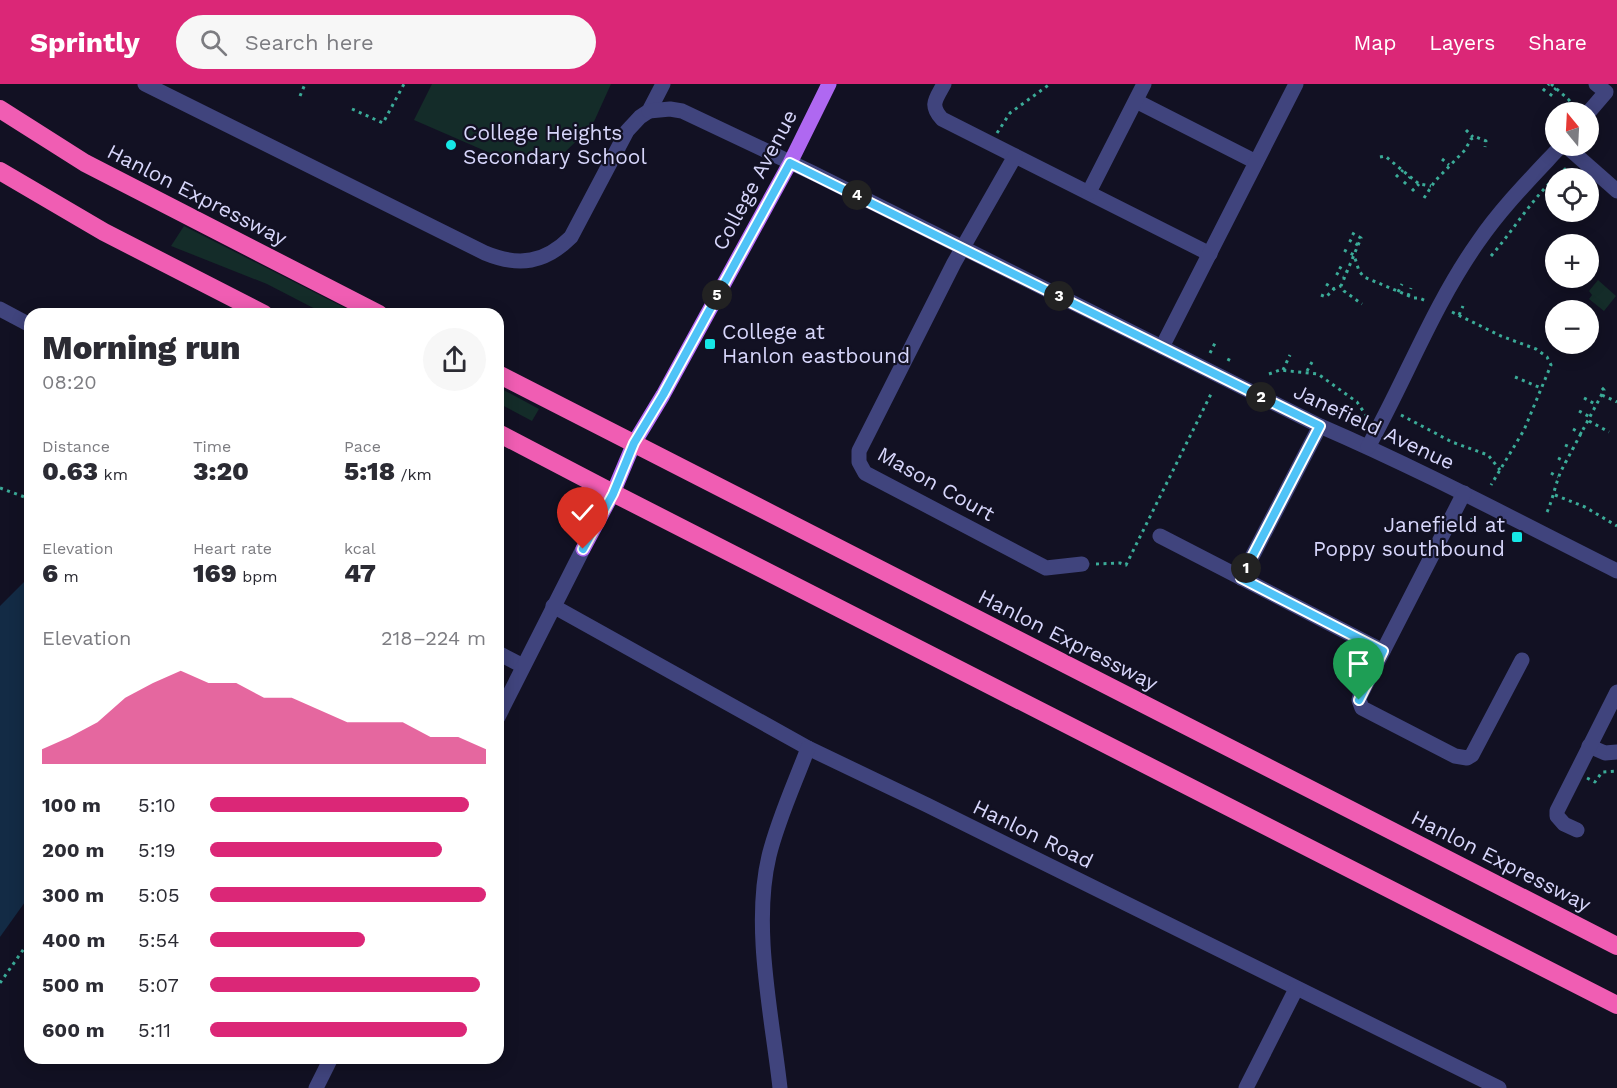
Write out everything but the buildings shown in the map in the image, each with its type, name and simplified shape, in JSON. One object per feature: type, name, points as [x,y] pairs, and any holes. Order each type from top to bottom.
[{"type":"highway","name":"Hanlon Expressway","points":[[0,110],[85,163],[367,308]]},
{"type":"highway","points":[[0,171],[104,232],[252,308]]},
{"type":"highway","name":"Hanlon Expressway","points":[[504,377],[1617,946]]},
{"type":"highway","points":[[504,436],[613,494],[1617,1005]]},
{"type":"main road","name":"College Avenue","points":[[583,549],[613,494],[634,443],[663,395],[790,163],[829,84]]},
{"type":"street","points":[[145,84],[485,254],[500,260],[519,262],[548,254],[561,247],[571,237],[627,131],[649,111],[663,84]]},
{"type":"street","points":[[944,84],[934,104],[937,114],[942,119],[1210,254]]},
{"type":"street","points":[[1089,192],[1144,84]]},
{"type":"street","points":[[1162,347],[1296,84]]},
{"type":"street","points":[[1595,102],[1605,87]]},
{"type":"street","points":[[1136,101],[1257,162]]},
{"type":"street","name":"Janefield Avenue","points":[[649,111],[670,109],[682,111],[1320,426],[1464,493],[1617,571]]},
{"type":"street","name":"Mason Court","points":[[1015,156],[962,248],[859,451],[859,462],[865,473],[1046,568],[1083,564]]},
{"type":"street","points":[[1368,447],[1439,307],[1472,251],[1498,215],[1552,156]]},
{"type":"street","points":[[1577,156],[1617,191]]},
{"type":"street","points":[[0,309],[24,322]]},
{"type":"street","points":[[1241,578],[1320,426]]},
{"type":"street","points":[[1464,493],[1359,700],[1362,708],[1460,758],[1467,758],[1472,755],[1522,660]]},
{"type":"street","points":[[1160,536],[1383,651]]},
{"type":"street","points":[[504,705],[583,549]]},
{"type":"street","name":"Hanlon Road","points":[[554,606],[808,748],[1499,1088]]},
{"type":"street","points":[[504,656],[523,666]]},
{"type":"street","points":[[1577,830],[1560,820],[1557,811],[1617,692]]},
{"type":"street","points":[[1590,746],[1605,753],[1617,752]]},
{"type":"street","points":[[780,1088],[765,959],[763,905],[769,856],[808,748]]},
{"type":"street","points":[[1246,1088],[1296,989]]},
{"type":"street","points":[[316,1088],[328,1064]]},
{"type":"path","points":[[300,96],[305,84]]},
{"type":"path","points":[[352,109],[383,123],[404,84]]},
{"type":"path","points":[[991,144],[1007,116],[1050,84]]},
{"type":"path","points":[[1544,91],[1550,84],[1570,102]]},
{"type":"path","points":[[1550,96],[1556,88]]},
{"type":"path","points":[[1561,102],[1566,97]]},
{"type":"path","points":[[1466,130],[1474,137],[1486,141],[1485,147]]},
{"type":"path","points":[[1424,198],[1431,186],[1474,137]]},
{"type":"path","points":[[1458,146],[1464,151]]},
{"type":"path","points":[[1453,152],[1458,157]]},
{"type":"path","points":[[1380,157],[1385,156],[1419,184],[1431,186]]},
{"type":"path","points":[[1442,159],[1449,165]]},
{"type":"path","points":[[1567,168],[1580,159]]},
{"type":"path","points":[[1390,168],[1394,163]]},
{"type":"path","points":[[1396,177],[1403,170]]},
{"type":"path","points":[[1404,184],[1410,177]]},
{"type":"path","points":[[1412,191],[1419,184]]},
{"type":"path","points":[[1491,256],[1545,188]]},
{"type":"path","points":[[1537,197],[1543,202]]},
{"type":"path","points":[[1529,207],[1534,212]]},
{"type":"path","points":[[1518,223],[1523,227]]},
{"type":"path","points":[[1341,286],[1361,238],[1352,233]]},
{"type":"path","points":[[1511,233],[1516,238]]},
{"type":"path","points":[[1349,240],[1359,245]]},
{"type":"path","points":[[1344,250],[1354,255],[1359,271],[1364,277],[1479,324],[1505,338],[1535,349],[1547,357],[1551,365],[1524,430],[1491,485]]},
{"type":"path","points":[[1339,267],[1346,271]]},
{"type":"path","points":[[1336,273],[1343,277]]},
{"type":"path","points":[[1375,282],[1378,276]]},
{"type":"path","points":[[1383,285],[1385,280]]},
{"type":"path","points":[[1326,284],[1334,289]]},
{"type":"path","points":[[1398,292],[1402,284]]},
{"type":"path","points":[[1321,295],[1326,297],[1341,286]]},
{"type":"path","points":[[1341,286],[1349,296],[1362,304]]},
{"type":"path","points":[[1408,296],[1411,288]]},
{"type":"path","points":[[1458,315],[1463,306]]},
{"type":"path","points":[[1479,324],[1481,317]]},
{"type":"path","points":[[1487,329],[1490,323]]},
{"type":"path","points":[[1494,332],[1497,327]]},
{"type":"path","points":[[1505,338],[1508,332]]},
{"type":"path","points":[[1523,345],[1526,339]]},
{"type":"path","points":[[1210,353],[1216,341]]},
{"type":"path","points":[[1535,349],[1538,341]]},
{"type":"path","points":[[1228,361],[1231,355]]},
{"type":"path","points":[[1282,370],[1290,355]]},
{"type":"path","points":[[1307,372],[1312,362]]},
{"type":"path","points":[[1322,376],[1325,369]]},
{"type":"path","points":[[1269,374],[1282,370],[1322,376],[1357,402],[1372,423]]},
{"type":"path","points":[[1515,377],[1541,388]]},
{"type":"path","points":[[1342,392],[1346,385]]},
{"type":"path","points":[[1547,512],[1555,495],[1558,477],[1602,395],[1604,390],[1599,385]]},
{"type":"path","points":[[1083,564],[1120,563],[1126,565],[1212,392]]},
{"type":"path","points":[[1602,395],[1617,402]]},
{"type":"path","points":[[1584,398],[1597,405]]},
{"type":"path","points":[[1389,407],[1423,427],[1433,430],[1439,436],[1488,455],[1500,470]]},
{"type":"path","points":[[1404,417],[1408,410]]},
{"type":"path","points":[[1579,411],[1609,432]]},
{"type":"path","points":[[1423,427],[1425,421]]},
{"type":"path","points":[[1573,429],[1582,434]]},
{"type":"path","points":[[1439,436],[1441,431]]},
{"type":"path","points":[[1468,448],[1470,443]]},
{"type":"path","points":[[1565,445],[1574,449]]},
{"type":"path","points":[[1479,452],[1482,446]]},
{"type":"path","points":[[1558,458],[1566,462]]},
{"type":"path","points":[[1551,473],[1558,477]]},
{"type":"path","points":[[0,488],[24,497]]},
{"type":"path","points":[[1555,495],[1585,505],[1616,524]]},
{"type":"path","points":[[1471,521],[1474,514]]},
{"type":"path","points":[[1586,778],[1595,782],[1602,772],[1617,771]]},
{"type":"path","points":[[0,983],[24,949]]},
{"type":"green space","points":[[432,84],[611,84],[592,126],[565,152],[513,163],[414,120]]},
{"type":"green space","points":[[184,226],[345,308],[313,308],[267,284],[171,246]]},
{"type":"green space","points":[[1599,281],[1616,296],[1604,311],[1599,307],[1599,300],[1589,299],[1592,295],[1589,291],[1591,288],[1599,288]]},
{"type":"green space","points":[[504,390],[539,409],[532,421],[504,406]]},
{"type":"water","points":[[24,582],[24,903],[0,937],[0,606]]},
{"type":"place","name":"College Heights Secondary School","points":[[451,145]]},
{"type":"place","name":"College at Hanlon eastbound","points":[[710,344]]},
{"type":"place","name":"Janefield at Poppy southbound","points":[[1517,537]]},
{"type":"route","points":[[583,549],[613,494],[634,443],[663,395],[790,163],[1320,426],[1241,578],[1383,651],[1359,700]]}]
